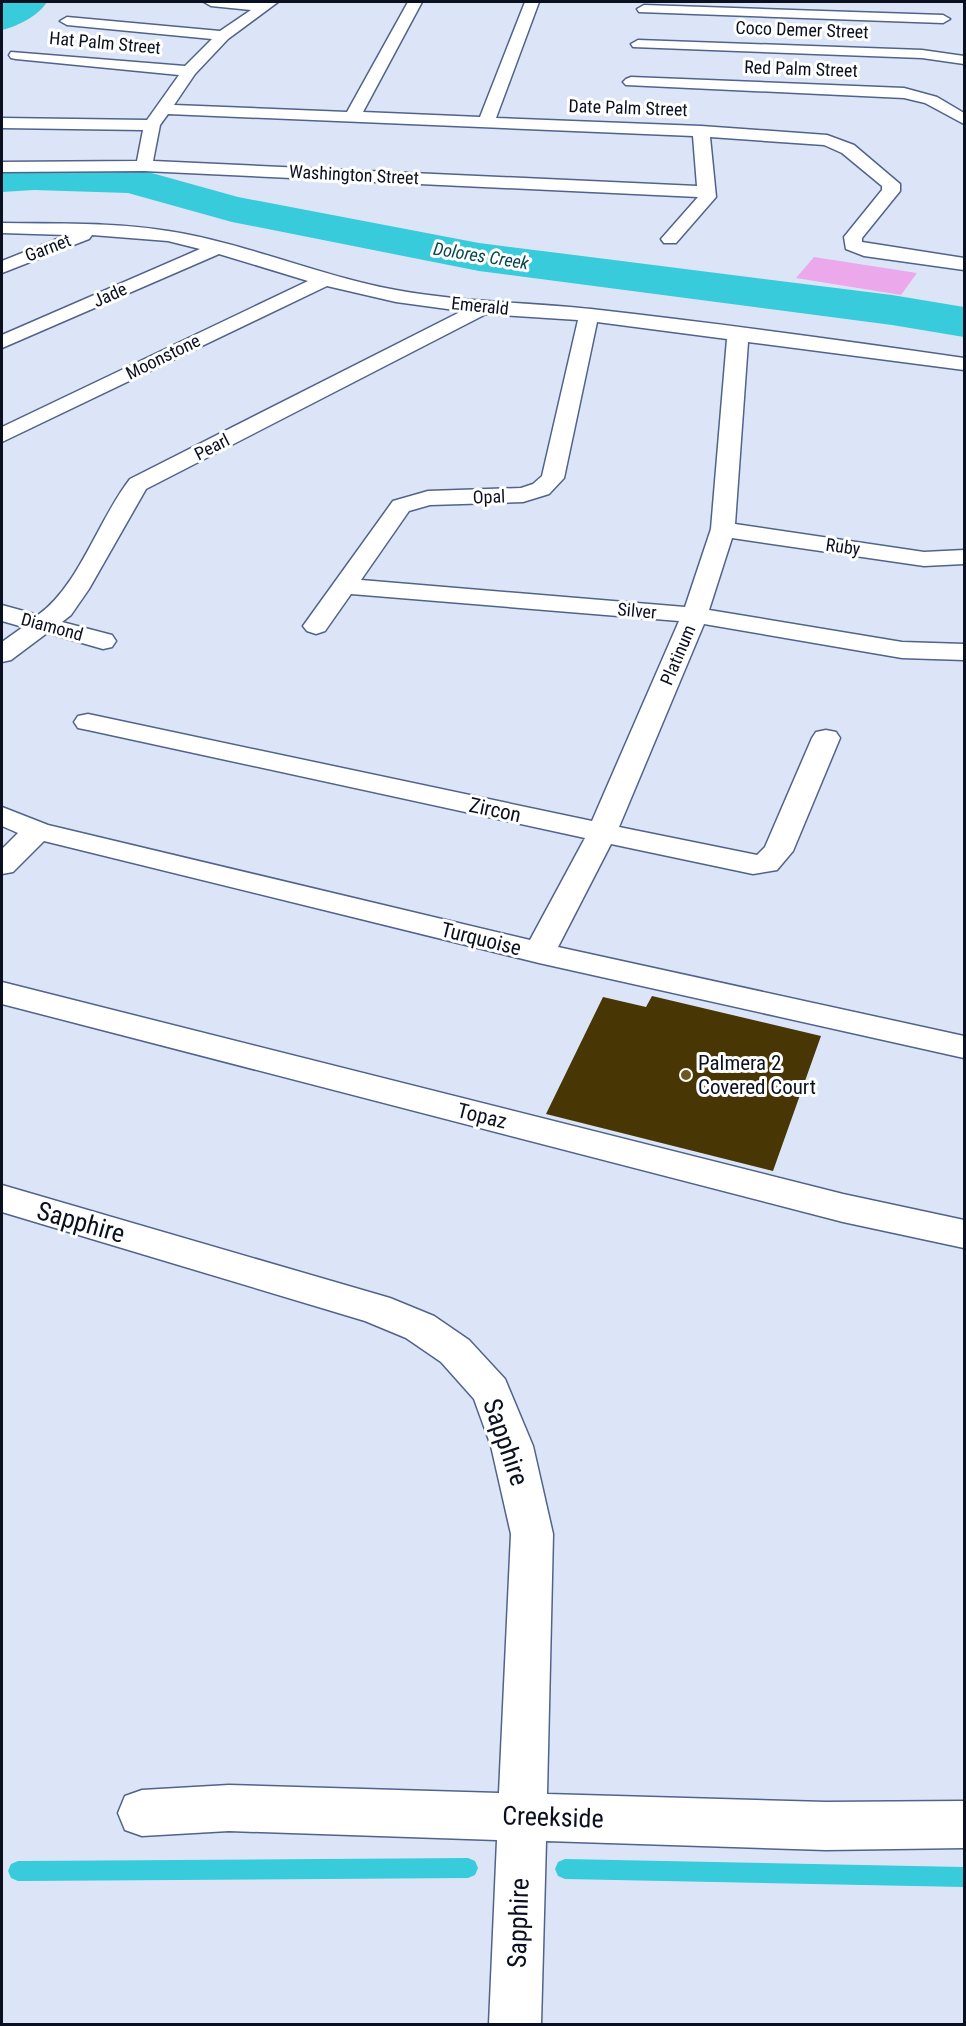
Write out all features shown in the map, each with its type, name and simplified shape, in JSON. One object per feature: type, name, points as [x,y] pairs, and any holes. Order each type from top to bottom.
[{"type":"street","points":[[211,2],[268,4]]},
{"type":"street","points":[[352,117],[415,2]]},
{"type":"street","points":[[486,122],[532,2]]},
{"type":"street","points":[[144,166],[152,124],[189,71],[223,36],[268,4]]},
{"type":"street","points":[[86,8],[62,24],[223,36]]},
{"type":"street","points":[[642,22],[943,19]]},
{"type":"street","name":"Coco Demer Street","points":[[642,22],[964,60]]},
{"type":"street","name":"Red Palm Street","points":[[642,22],[630,88],[904,93],[931,100],[964,119]]},
{"type":"street","points":[[2,66],[33,43]]},
{"type":"street","name":"Hat Palm Street","points":[[16,55],[189,71]]},
{"type":"street","name":"Date Palm Street","points":[[161,109],[486,122],[624,122],[701,131],[827,140],[839,143],[891,184],[891,191],[853,237],[853,245],[864,250],[964,264]]},
{"type":"street","points":[[2,123],[152,124]]},
{"type":"street","points":[[670,239],[707,197],[701,131]]},
{"type":"street","name":"Washington Street","points":[[2,167],[144,166],[707,192]]},
{"type":"street","name":"Emerald","points":[[2,228],[95,230],[168,236],[218,248],[325,280],[396,296],[483,308],[589,315],[964,364]]},
{"type":"street","name":"Garnet","points":[[2,267],[95,230]]},
{"type":"street","name":"Jade","points":[[2,342],[218,248]]},
{"type":"street","name":"Moonstone","points":[[2,435],[325,280]]},
{"type":"street","name":"Pearl","points":[[2,654],[62,610],[77,589],[138,484],[483,308]]},
{"type":"street","name":"Opal","points":[[316,626],[396,510],[409,502],[428,498],[523,495],[541,489],[553,478],[589,315]]},
{"type":"street","name":"Platinum","points":[[539,953],[602,833],[695,615],[723,529],[738,334]]},
{"type":"street","name":"Ruby","points":[[723,529],[924,559],[964,557]]},
{"type":"street","name":"Silver","points":[[344,586],[695,615],[902,650],[964,652]]},
{"type":"street","name":"Diamond","points":[[2,613],[103,641]]},
{"type":"street","name":"Zircon","points":[[88,722],[753,865],[766,863],[778,851],[826,738]]},
{"type":"street","name":"Turquoise","points":[[2,816],[38,831],[539,953],[964,1047]]},
{"type":"street","points":[[2,865],[38,831]]},
{"type":"street","name":"Topaz","points":[[2,993],[832,1205],[964,1234]]},
{"type":"street","name":"Sapphire","points":[[2,1199],[376,1309],[420,1327],[455,1351],[491,1391],[512,1446],[532,1534],[515,2025]]},
{"type":"street","name":"Creekside","points":[[142,1813],[229,1808],[826,1826],[964,1825]]},
{"type":"shaded area","points":[[814,257],[917,273],[901,295],[796,278]]},
{"type":"building","name":"Palmera 2 Covered Court","points":[[652,996],[821,1036],[773,1171],[546,1114],[603,997],[646,1007]]},
{"type":"waterway","name":"Dolores Creek","points":[[2,19],[30,2]]},
{"type":"waterway","name":"Dolores Creek","points":[[2,179],[34,177],[130,180],[232,209],[479,257],[892,310],[964,322]]},
{"type":"waterway","points":[[18,1871],[468,1868]]},
{"type":"waterway","points":[[565,1869],[964,1877]]},
{"type":"place","name":"Palmera 2 Covered Court","points":[[686,1075]]}]
